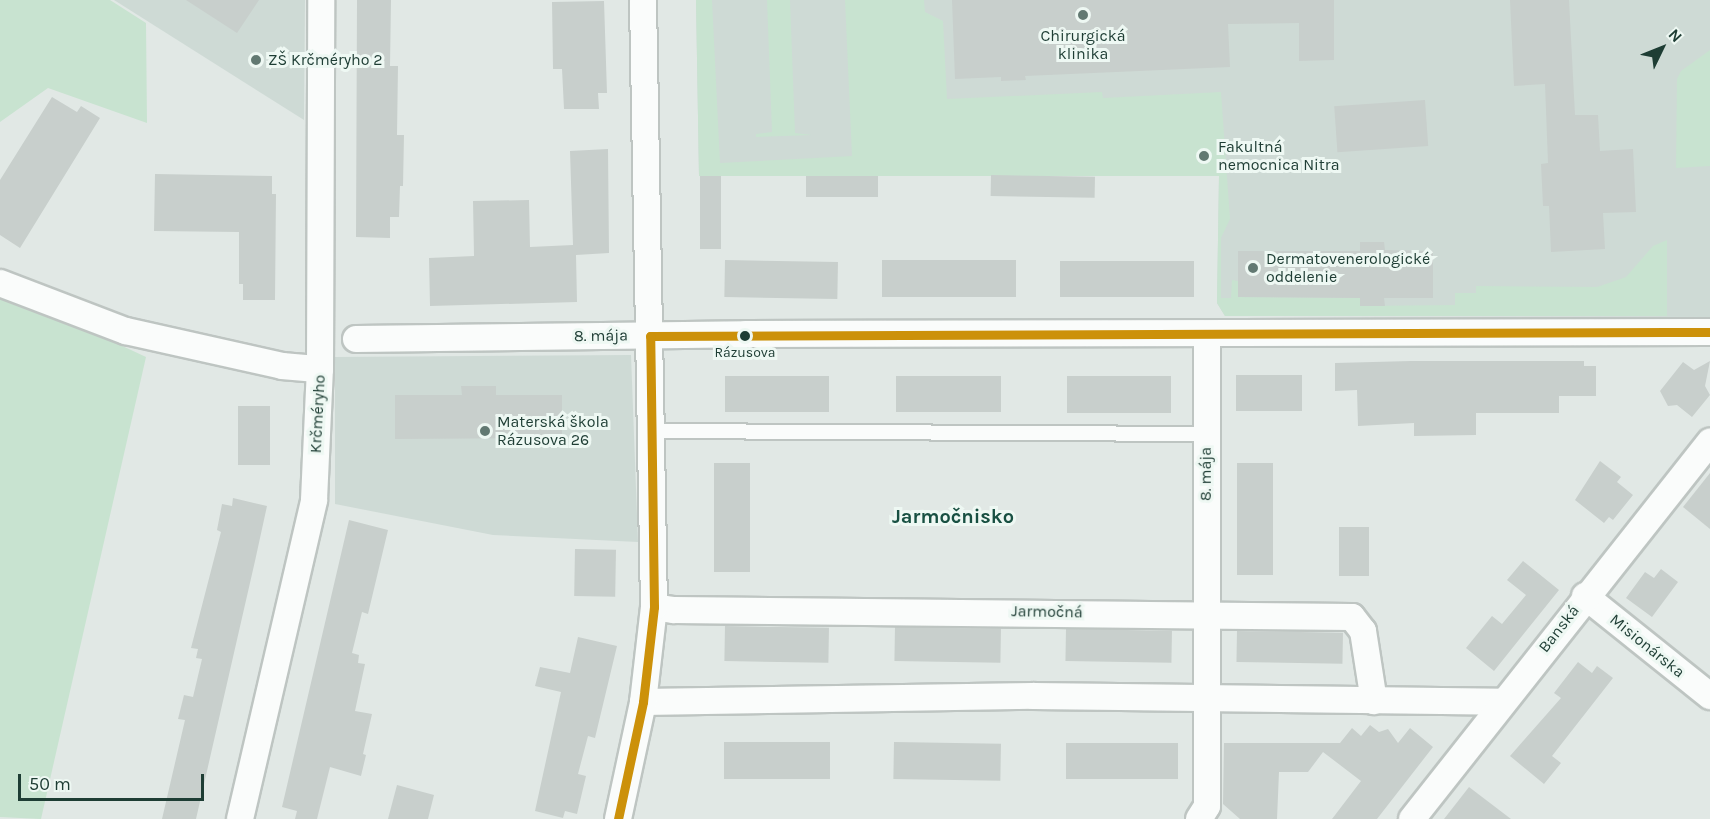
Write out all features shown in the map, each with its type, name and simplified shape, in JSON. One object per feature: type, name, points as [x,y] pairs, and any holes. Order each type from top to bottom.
[{"type":"street","name":"Krčméryho","points":[[240,819],[314,500],[320,369],[321,0]]},
{"type":"street","points":[[618,819],[643,702],[654,607],[643,0]]},
{"type":"street","points":[[0,283],[126,331],[282,366],[320,369]]},
{"type":"street","name":"8. mája","points":[[356,339],[1710,332]]},
{"type":"street","name":"8. mája","points":[[1199,819],[1208,806],[1205,698],[1207,334]]},
{"type":"street","name":"Banská","points":[[1412,819],[1585,596],[1710,442]]},
{"type":"street","name":"Misionárska","points":[[1585,596],[1710,696]]},
{"type":"street","name":"Jarmočná","points":[[654,607],[674,610],[1352,617],[1362,631],[1374,700]]},
{"type":"street","points":[[643,702],[1033,696],[1502,702]]},
{"type":"lane","points":[[652,431],[1206,434]]},
{"type":"shaded area","name":"ZŠ Krčméryho 2","points":[[114,0],[305,0],[304,120]]},
{"type":"shaded area","name":"Fakultná nemocnica Nitra","points":[[696,0],[1710,0],[1710,317],[1225,316],[1217,303],[1219,176],[699,176]]},
{"type":"shaded area","name":"Materská škola Rázusova 26","points":[[631,355],[638,542],[493,535],[335,504],[335,357]]},
{"type":"green space","points":[[0,0],[110,0],[146,23],[147,123],[48,88],[0,122]]},
{"type":"green space","points":[[696,0],[712,0],[720,163],[852,156],[845,0],[924,0],[925,12],[943,21],[947,99],[1102,92],[1103,98],[1221,92],[1230,219],[1221,238],[1221,298],[1231,298],[1232,280],[1238,281],[1238,297],[1360,298],[1360,306],[1455,305],[1455,293],[1476,293],[1476,286],[1597,287],[1626,277],[1653,246],[1667,240],[1667,316],[1225,316],[1217,303],[1219,176],[699,176]]},
{"type":"green space","points":[[767,0],[790,0],[795,133],[812,135],[756,137],[756,134],[772,132]]},
{"type":"green space","points":[[1710,50],[1710,166],[1676,168],[1677,79],[1681,71]]},
{"type":"green space","points":[[0,289],[146,357],[41,819],[0,817]]},
{"type":"building","points":[[186,0],[259,0],[237,33]]},
{"type":"building","points":[[357,0],[391,0],[390,66],[398,66],[397,135],[404,135],[403,186],[400,186],[399,217],[390,217],[390,238],[356,237]]},
{"type":"building","points":[[952,0],[1334,0],[1334,60],[1299,61],[1299,23],[1228,24],[1230,67],[1025,76],[1026,80],[1001,81],[1001,77],[955,79]]},
{"type":"building","points":[[1510,0],[1569,0],[1575,115],[1598,115],[1600,151],[1633,149],[1636,212],[1603,213],[1605,249],[1551,252],[1549,206],[1543,206],[1541,164],[1548,163],[1545,84],[1514,86]]},
{"type":"building","points":[[604,1],[607,93],[598,93],[599,109],[564,109],[562,69],[553,69],[552,2]]},
{"type":"building","points":[[52,97],[77,112],[81,106],[100,118],[20,248],[0,235],[0,180]]},
{"type":"building","points":[[1425,100],[1428,146],[1337,152],[1334,106]]},
{"type":"building","points":[[608,149],[609,253],[576,255],[577,302],[430,306],[429,258],[474,256],[473,201],[529,200],[530,247],[573,245],[570,151]]},
{"type":"building","points":[[155,174],[272,176],[272,194],[276,194],[275,300],[243,300],[243,284],[239,284],[239,232],[154,231]]},
{"type":"building","points":[[991,175],[1095,177],[1095,198],[991,196]]},
{"type":"building","points":[[700,176],[721,176],[721,249],[700,249]]},
{"type":"building","points":[[806,176],[878,176],[878,197],[806,197]]},
{"type":"building","points":[[1360,242],[1384,242],[1385,250],[1433,251],[1433,298],[1384,298],[1385,306],[1360,306],[1360,298],[1238,297],[1238,251],[1360,251]]},
{"type":"building","points":[[725,260],[838,262],[837,299],[724,297]]},
{"type":"building","points":[[882,260],[1016,260],[1016,297],[882,297]]},
{"type":"building","points":[[1060,261],[1194,261],[1194,297],[1060,297]]},
{"type":"building","points":[[1584,361],[1584,366],[1596,366],[1596,396],[1559,396],[1559,413],[1476,413],[1476,435],[1414,436],[1414,423],[1358,426],[1357,390],[1335,391],[1335,363]]},
{"type":"building","points":[[1710,361],[1705,386],[1710,395],[1692,417],[1677,405],[1668,406],[1660,391],[1683,362],[1694,370]]},
{"type":"building","points":[[1236,375],[1302,375],[1302,411],[1236,411]]},
{"type":"building","points":[[725,376],[829,376],[829,412],[725,412]]},
{"type":"building","points":[[896,376],[1001,376],[1001,412],[896,412]]},
{"type":"building","points":[[1067,376],[1171,376],[1171,413],[1067,413]]},
{"type":"building","points":[[461,386],[496,386],[496,395],[562,395],[562,438],[395,439],[395,395],[462,395]]},
{"type":"building","points":[[238,406],[270,406],[270,465],[238,465]]},
{"type":"building","points":[[1600,461],[1621,477],[1617,482],[1633,495],[1613,520],[1609,517],[1604,523],[1575,500]]},
{"type":"building","points":[[714,463],[750,463],[750,572],[714,572]]},
{"type":"building","points":[[1237,463],[1273,463],[1273,575],[1237,575]]},
{"type":"building","points":[[1710,473],[1710,529],[1683,507]]},
{"type":"building","points":[[233,498],[267,506],[255,561],[196,819],[162,819],[185,720],[178,719],[184,695],[193,697],[202,659],[196,658],[198,649],[191,648],[221,532],[217,530],[222,504],[232,506]]},
{"type":"building","points":[[349,520],[388,530],[368,614],[362,612],[352,653],[359,655],[358,663],[365,664],[355,711],[372,714],[363,754],[366,755],[361,776],[330,767],[317,819],[295,819],[297,811],[282,807]]},
{"type":"building","points":[[1339,527],[1369,527],[1369,576],[1339,576]]},
{"type":"building","points":[[575,549],[616,550],[615,597],[574,596]]},
{"type":"building","points":[[1523,561],[1559,590],[1494,671],[1466,648],[1492,616],[1502,624],[1526,595],[1507,580]]},
{"type":"building","points":[[1661,569],[1678,582],[1652,617],[1626,598],[1645,572],[1654,578]]},
{"type":"building","points":[[725,626],[829,628],[828,663],[724,661]]},
{"type":"building","points":[[895,627],[1001,629],[1000,663],[894,661]]},
{"type":"building","points":[[1066,629],[1172,631],[1171,663],[1065,661]]},
{"type":"building","points":[[1237,631],[1343,633],[1342,664],[1236,662]]},
{"type":"building","points":[[578,637],[617,646],[595,738],[588,736],[578,774],[586,776],[577,814],[565,811],[563,818],[535,811],[561,692],[535,686],[540,667],[570,673]]},
{"type":"building","points":[[1578,662],[1592,673],[1597,666],[1613,678],[1552,756],[1561,763],[1544,784],[1510,756],[1561,698],[1554,693]]},
{"type":"building","points":[[1370,725],[1379,732],[1388,729],[1398,743],[1410,728],[1433,747],[1377,819],[1332,819],[1361,781],[1323,752],[1308,772],[1279,772],[1277,819],[1240,819],[1223,804],[1224,743],[1340,743],[1352,728],[1361,736]]},
{"type":"building","points":[[724,742],[830,742],[830,779],[724,779]]},
{"type":"building","points":[[894,742],[1001,744],[1000,781],[893,779]]},
{"type":"building","points":[[1066,743],[1178,743],[1178,779],[1066,779]]},
{"type":"building","points":[[397,785],[434,795],[428,819],[388,819]]},
{"type":"building","points":[[1469,787],[1511,819],[1444,819]]},
{"type":"transit line","points":[[650,336],[1710,332]]},
{"type":"transit line","points":[[618,819],[643,702],[654,607],[650,336]]},
{"type":"place","name":"Chirurgická klinika","points":[[1083,15]]},
{"type":"place","name":"ZŠ Krčméryho 2","points":[[256,60]]},
{"type":"place","name":"Fakultná nemocnica Nitra","points":[[1204,156]]},
{"type":"place","name":"Dermatovenerologické oddelenie","points":[[1253,268]]},
{"type":"place","name":"Rázusova","points":[[745,336]]},
{"type":"place","name":"Materská škola Rázusova 26","points":[[485,431]]},
{"type":"district","name":"Jarmočnisko","points":[[953,516]]}]
